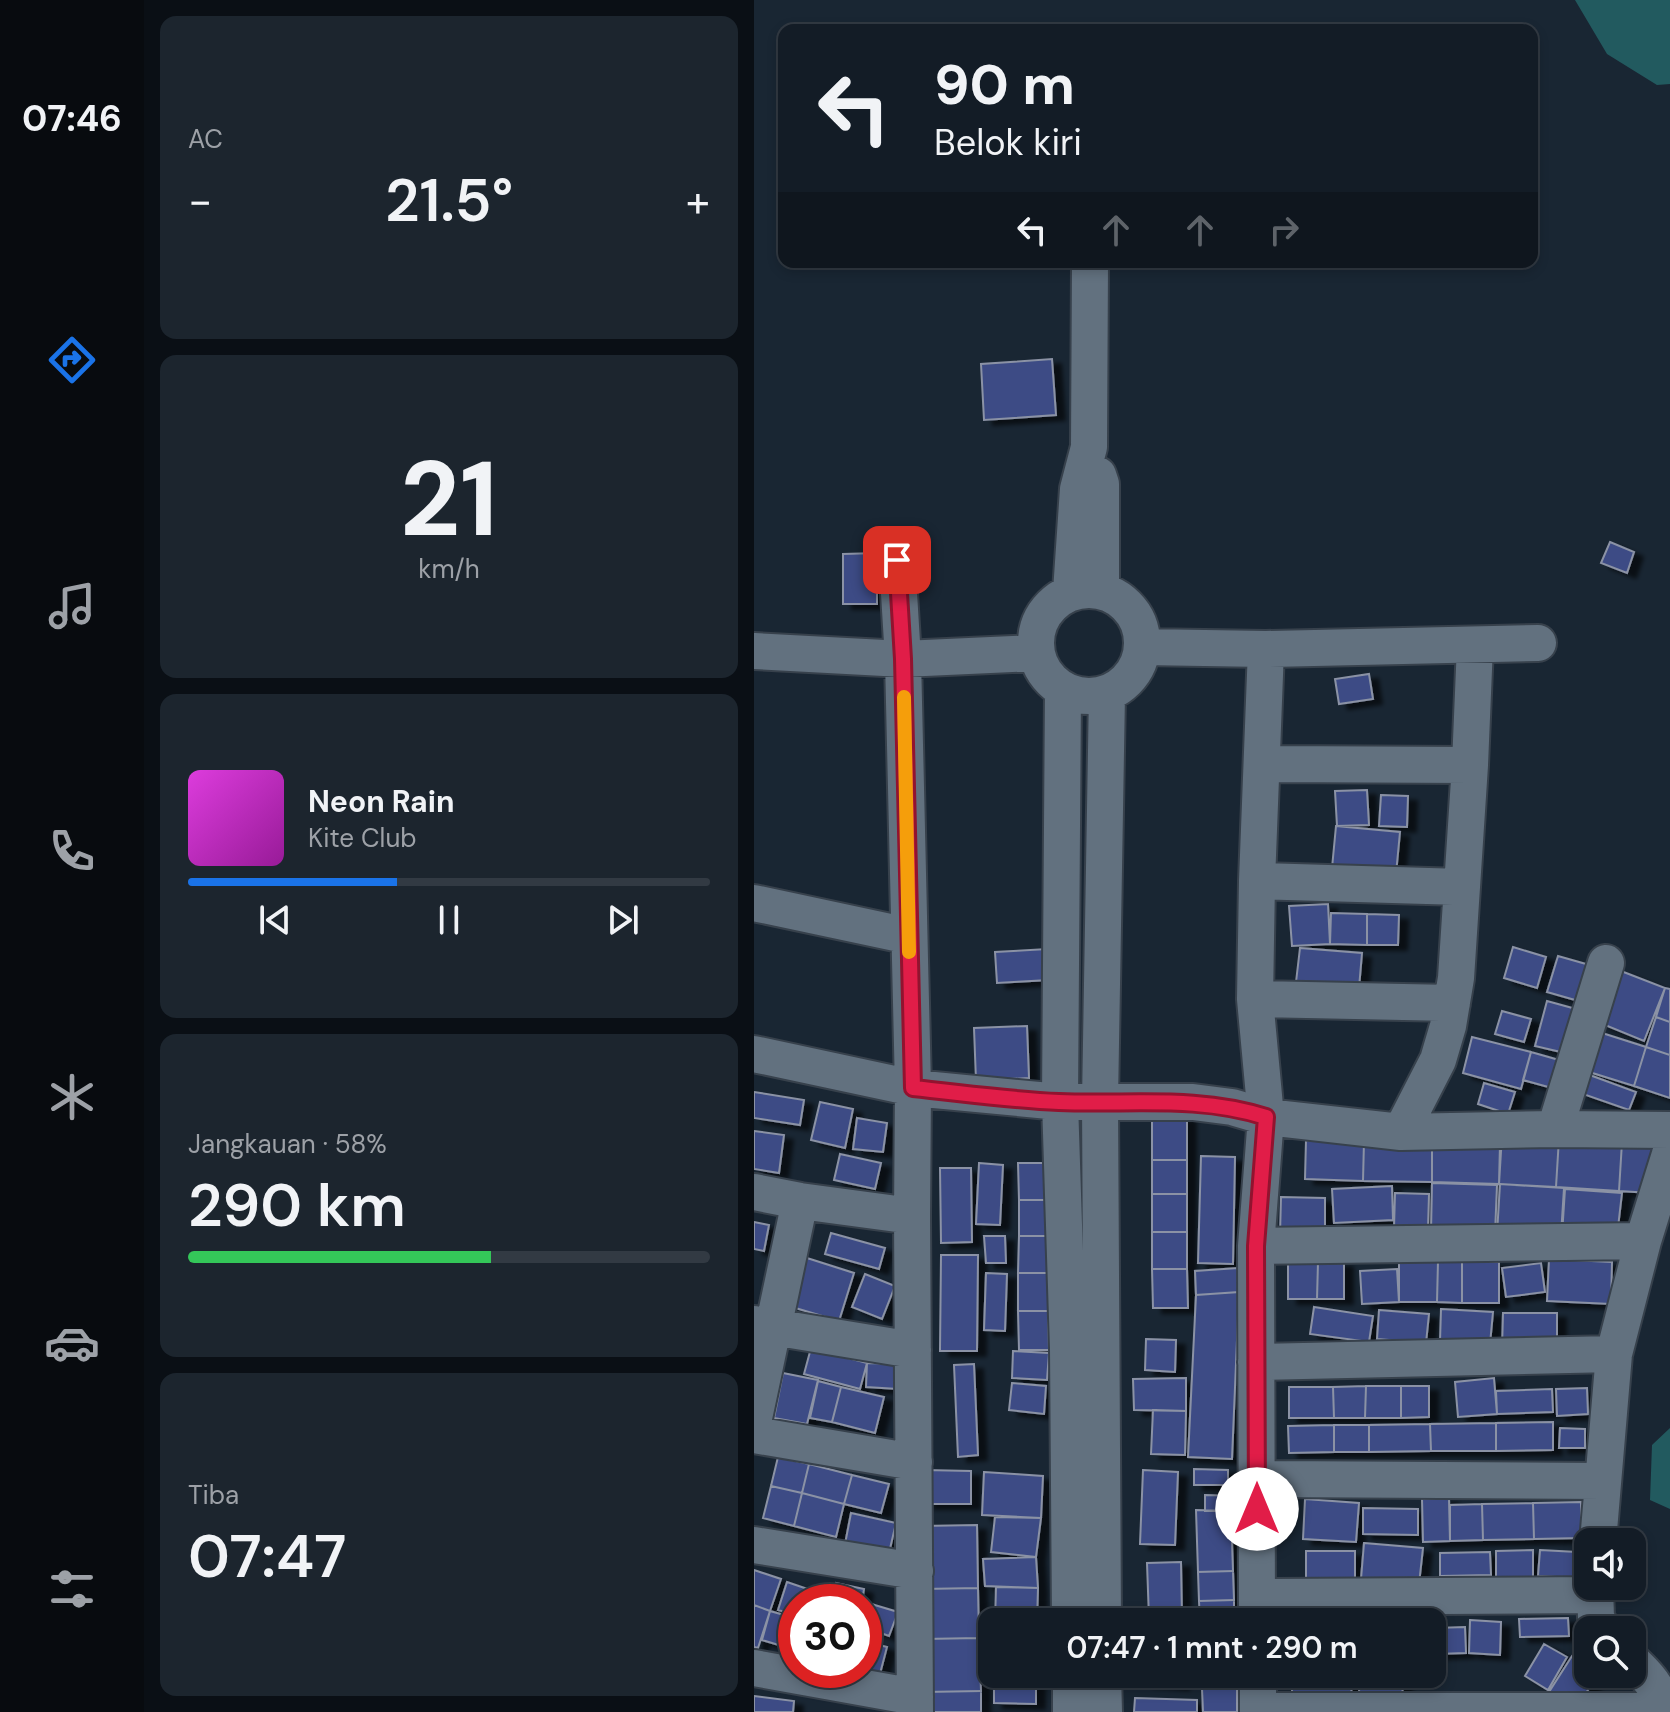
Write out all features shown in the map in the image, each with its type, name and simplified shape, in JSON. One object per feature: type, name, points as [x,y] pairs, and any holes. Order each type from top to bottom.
[{"type":"street","points":[[1086,591],[1078,489],[1089,447],[1090,268]]},
{"type":"street","points":[[754,1668],[915,1705],[913,1088],[903,659],[897,560]]},
{"type":"street","points":[[1086,591],[1115,596],[1128,605],[1137,618],[1143,647],[1132,675],[1121,686],[1092,696],[1063,689],[1051,680],[1041,668],[1035,638],[1039,623],[1058,599],[1086,591]]},
{"type":"street","points":[[1143,647],[1266,649],[1538,643]]},
{"type":"street","points":[[1401,1132],[1438,1060],[1448,1026],[1456,978],[1475,645]]},
{"type":"street","points":[[1257,1608],[1256,1246],[1266,1117],[1255,999],[1266,649]]},
{"type":"street","points":[[754,651],[903,659],[1036,653]]},
{"type":"street","points":[[1063,689],[1060,1102],[1068,1348],[1070,1608]]},
{"type":"street","points":[[1103,1608],[1100,1101],[1107,693]]},
{"type":"street","points":[[1262,764],[1470,765]]},
{"type":"street","points":[[1257,881],[1462,887]]},
{"type":"street","points":[[754,903],[909,936]]},
{"type":"street","points":[[1555,1129],[1606,963]]},
{"type":"street","points":[[1255,999],[1452,1003]]},
{"type":"street","points":[[754,1054],[913,1088],[1060,1102],[1193,1102],[1232,1107],[1266,1117],[1401,1132],[1670,1130]]},
{"type":"street","points":[[1599,1528],[1614,1354],[1643,1241],[1670,1154]]},
{"type":"street","points":[[754,1192],[912,1216]]},
{"type":"street","points":[[754,1418],[763,1325],[800,1201]]},
{"type":"street","points":[[1256,1246],[1643,1241]]},
{"type":"street","points":[[763,1325],[913,1350]]},
{"type":"street","points":[[1256,1362],[1614,1354]]},
{"type":"street","points":[[754,1435],[914,1462]]},
{"type":"street","points":[[1257,1479],[1602,1481]]},
{"type":"street","points":[[754,1545],[915,1571]]},
{"type":"street","points":[[1293,1608],[1574,1592]]},
{"type":"street","points":[[1258,1688],[1258,1712],[1651,1711],[1658,1699],[1653,1682],[1646,1675]]},
{"type":"street","points":[[1071,1688],[1071,1712]]},
{"type":"street","points":[[1103,1688],[1104,1712]]},
{"type":"shaded area","points":[[1575,0],[1670,0],[1670,84],[1657,85],[1607,54]]},
{"type":"shaded area","points":[[1670,1428],[1670,1509],[1650,1500],[1652,1445]]},
{"type":"building","points":[[1052,359],[1056,415],[984,420],[981,364]]},
{"type":"building","points":[[1610,542],[1634,552],[1627,573],[1601,563]]},
{"type":"building","points":[[877,553],[877,604],[843,604],[843,554]]},
{"type":"building","points":[[1369,674],[1373,699],[1339,704],[1335,679]]},
{"type":"building","points":[[1367,790],[1369,825],[1337,826],[1335,791]]},
{"type":"building","points":[[1381,795],[1408,796],[1407,827],[1379,826]]},
{"type":"building","points":[[1336,826],[1400,832],[1396,874],[1332,868]]},
{"type":"building","points":[[1328,904],[1330,944],[1292,946],[1289,906]]},
{"type":"building","points":[[1331,913],[1367,914],[1367,945],[1330,944]]},
{"type":"building","points":[[1367,914],[1399,915],[1398,945],[1367,945]]},
{"type":"building","points":[[1513,947],[1546,957],[1537,988],[1504,978]]},
{"type":"building","points":[[1300,948],[1362,953],[1359,988],[1296,982]]},
{"type":"building","points":[[1047,949],[1049,980],[997,983],[995,952]]},
{"type":"building","points":[[1558,956],[1593,966],[1582,1002],[1547,992]]},
{"type":"building","points":[[1621,971],[1665,988],[1644,1041],[1600,1023]]},
{"type":"building","points":[[1665,988],[1670,989],[1670,1022],[1656,1017]]},
{"type":"building","points":[[1547,1001],[1576,1009],[1565,1053],[1535,1046]]},
{"type":"building","points":[[1502,1011],[1531,1019],[1524,1042],[1495,1034]]},
{"type":"building","points":[[1656,1017],[1670,1022],[1670,1055],[1646,1047]]},
{"type":"building","points":[[1027,1026],[1029,1078],[976,1081],[974,1028]]},
{"type":"building","points":[[1599,1032],[1646,1047],[1634,1086],[1586,1071]]},
{"type":"building","points":[[1472,1037],[1531,1052],[1521,1089],[1463,1073]]},
{"type":"building","points":[[1646,1047],[1670,1055],[1670,1098],[1634,1086]]},
{"type":"building","points":[[1531,1052],[1566,1062],[1559,1090],[1523,1080]]},
{"type":"building","points":[[1587,1074],[1636,1092],[1629,1110],[1580,1093]]},
{"type":"building","points":[[1484,1083],[1515,1092],[1508,1114],[1478,1104]]},
{"type":"building","points":[[754,1092],[804,1100],[800,1125],[754,1118]]},
{"type":"building","points":[[820,1102],[853,1109],[845,1148],[811,1140]]},
{"type":"building","points":[[1152,1116],[1187,1116],[1187,1160],[1152,1160]]},
{"type":"building","points":[[857,1118],[887,1123],[883,1152],[853,1149]]},
{"type":"building","points":[[754,1131],[784,1135],[779,1173],[754,1169]]},
{"type":"building","points":[[1502,1135],[1559,1138],[1556,1187],[1499,1184]]},
{"type":"building","points":[[1559,1138],[1622,1142],[1619,1191],[1556,1187]]},
{"type":"building","points":[[1306,1140],[1364,1141],[1363,1181],[1305,1179]]},
{"type":"building","points":[[1364,1141],[1432,1143],[1432,1182],[1363,1181]]},
{"type":"building","points":[[1622,1142],[1654,1144],[1651,1193],[1619,1191]]},
{"type":"building","points":[[1432,1143],[1500,1144],[1499,1184],[1432,1182]]},
{"type":"building","points":[[840,1154],[881,1163],[875,1189],[834,1180]]},
{"type":"building","points":[[1201,1156],[1235,1157],[1233,1264],[1198,1263]]},
{"type":"building","points":[[1152,1160],[1187,1160],[1187,1194],[1152,1194]]},
{"type":"building","points":[[979,1163],[1003,1165],[1000,1225],[976,1224]]},
{"type":"building","points":[[1018,1163],[1048,1163],[1049,1200],[1019,1200]]},
{"type":"building","points":[[940,1168],[971,1168],[972,1242],[941,1243]]},
{"type":"building","points":[[1432,1183],[1497,1185],[1495,1234],[1431,1232]]},
{"type":"building","points":[[1500,1184],[1564,1188],[1561,1235],[1497,1234]]},
{"type":"building","points":[[1392,1186],[1393,1220],[1334,1223],[1332,1189]]},
{"type":"building","points":[[1565,1189],[1622,1193],[1617,1236],[1562,1235]]},
{"type":"building","points":[[1395,1193],[1429,1194],[1428,1229],[1394,1228]]},
{"type":"building","points":[[1152,1194],[1187,1194],[1187,1232],[1152,1232]]},
{"type":"building","points":[[1281,1197],[1325,1198],[1325,1235],[1280,1234]]},
{"type":"building","points":[[1019,1200],[1049,1200],[1049,1236],[1019,1236]]},
{"type":"building","points":[[754,1222],[769,1225],[764,1251],[754,1249]]},
{"type":"building","points":[[1152,1232],[1187,1232],[1187,1269],[1152,1269]]},
{"type":"building","points":[[831,1233],[885,1248],[879,1269],[825,1254]]},
{"type":"building","points":[[984,1236],[1005,1236],[1006,1263],[986,1263]]},
{"type":"building","points":[[1019,1236],[1049,1236],[1048,1273],[1018,1273]]},
{"type":"building","points":[[941,1255],[978,1255],[977,1351],[940,1351]]},
{"type":"building","points":[[807,1258],[854,1273],[839,1321],[792,1307]]},
{"type":"building","points":[[1549,1259],[1612,1262],[1611,1304],[1547,1301]]},
{"type":"building","points":[[1399,1261],[1438,1261],[1437,1302],[1399,1302]]},
{"type":"building","points":[[1438,1261],[1462,1262],[1462,1303],[1437,1302]]},
{"type":"building","points":[[1288,1262],[1318,1262],[1317,1299],[1288,1299]]},
{"type":"building","points":[[1318,1262],[1344,1262],[1344,1299],[1317,1299]]},
{"type":"building","points":[[1462,1262],[1499,1262],[1499,1303],[1462,1303]]},
{"type":"building","points":[[1541,1263],[1545,1292],[1506,1297],[1502,1268]]},
{"type":"building","points":[[1238,1268],[1239,1292],[1196,1295],[1195,1271]]},
{"type":"building","points":[[1152,1269],[1187,1269],[1188,1308],[1153,1308]]},
{"type":"building","points":[[1397,1269],[1399,1302],[1362,1304],[1360,1271]]},
{"type":"building","points":[[986,1273],[1007,1274],[1005,1331],[984,1330]]},
{"type":"building","points":[[1018,1273],[1048,1273],[1048,1311],[1018,1311]]},
{"type":"building","points":[[865,1274],[895,1286],[882,1319],[852,1307]]},
{"type":"building","points":[[1239,1292],[1232,1459],[1188,1457],[1196,1295]]},
{"type":"building","points":[[1314,1307],[1373,1316],[1369,1342],[1310,1334]]},
{"type":"building","points":[[1441,1309],[1493,1312],[1490,1344],[1440,1341]]},
{"type":"building","points":[[1379,1310],[1429,1314],[1426,1343],[1377,1339]]},
{"type":"building","points":[[1018,1311],[1048,1311],[1049,1350],[1019,1350]]},
{"type":"building","points":[[1503,1313],[1557,1313],[1557,1348],[1502,1348]]},
{"type":"building","points":[[1146,1339],[1176,1340],[1175,1372],[1145,1370]]},
{"type":"building","points":[[811,1348],[867,1363],[860,1389],[804,1374]]},
{"type":"building","points":[[1013,1351],[1049,1353],[1047,1380],[1012,1378]]},
{"type":"building","points":[[867,1363],[899,1364],[898,1389],[866,1387]]},
{"type":"building","points":[[974,1364],[978,1455],[958,1457],[954,1365]]},
{"type":"building","points":[[783,1373],[818,1380],[807,1424],[774,1418]]},
{"type":"building","points":[[1186,1378],[1186,1411],[1134,1410],[1133,1379]]},
{"type":"building","points":[[1494,1378],[1497,1414],[1458,1417],[1455,1382]]},
{"type":"building","points":[[818,1381],[841,1387],[832,1422],[810,1418]]},
{"type":"building","points":[[1012,1383],[1046,1386],[1044,1414],[1009,1410]]},
{"type":"building","points":[[1366,1386],[1365,1418],[1334,1418],[1333,1387]]},
{"type":"building","points":[[1366,1386],[1401,1386],[1401,1418],[1365,1418]]},
{"type":"building","points":[[1401,1386],[1429,1386],[1429,1417],[1401,1418]]},
{"type":"building","points":[[841,1387],[884,1397],[875,1433],[832,1422]]},
{"type":"building","points":[[1289,1387],[1333,1387],[1334,1418],[1289,1418]]},
{"type":"building","points":[[1587,1388],[1588,1414],[1557,1416],[1556,1389]]},
{"type":"building","points":[[1552,1389],[1553,1412],[1497,1414],[1496,1391]]},
{"type":"building","points":[[1153,1410],[1186,1411],[1185,1455],[1151,1454]]},
{"type":"building","points":[[1553,1422],[1553,1450],[1496,1451],[1496,1423]]},
{"type":"building","points":[[1496,1423],[1496,1451],[1431,1451],[1430,1424]]},
{"type":"building","points":[[1430,1424],[1431,1451],[1369,1452],[1369,1425]]},
{"type":"building","points":[[1334,1425],[1369,1425],[1369,1452],[1334,1452]]},
{"type":"building","points":[[1334,1425],[1334,1452],[1289,1453],[1288,1426]]},
{"type":"building","points":[[1560,1428],[1585,1429],[1585,1448],[1559,1448]]},
{"type":"building","points":[[778,1457],[809,1464],[802,1493],[771,1486]]},
{"type":"building","points":[[809,1464],[852,1475],[844,1504],[802,1493]]},
{"type":"building","points":[[1194,1469],[1228,1470],[1228,1485],[1194,1485]]},
{"type":"building","points":[[925,1470],[971,1471],[971,1504],[925,1504]]},
{"type":"building","points":[[1143,1470],[1178,1472],[1175,1545],[1140,1544]]},
{"type":"building","points":[[984,1472],[1043,1476],[1041,1518],[982,1515]]},
{"type":"building","points":[[852,1475],[889,1484],[881,1513],[844,1504]]},
{"type":"building","points":[[771,1486],[802,1493],[794,1526],[763,1518]]},
{"type":"building","points":[[802,1493],[844,1504],[836,1537],[794,1526]]},
{"type":"building","points":[[1205,1495],[1241,1496],[1241,1511],[1205,1511]]},
{"type":"building","points":[[1449,1498],[1450,1541],[1423,1542],[1422,1499]]},
{"type":"building","points":[[1305,1499],[1359,1503],[1356,1542],[1303,1539]]},
{"type":"building","points":[[1581,1502],[1582,1528],[1574,1528],[1574,1538],[1534,1539],[1533,1503]]},
{"type":"building","points":[[1533,1503],[1534,1539],[1483,1540],[1482,1504]]},
{"type":"building","points":[[1482,1504],[1483,1540],[1450,1541],[1450,1505]]},
{"type":"building","points":[[1363,1508],[1418,1509],[1418,1535],[1363,1534]]},
{"type":"building","points":[[1196,1510],[1231,1511],[1233,1571],[1198,1572]]},
{"type":"building","points":[[851,1513],[896,1523],[889,1553],[845,1544]]},
{"type":"building","points":[[995,1517],[1041,1518],[1036,1557],[991,1552]]},
{"type":"building","points":[[977,1525],[978,1588],[922,1589],[921,1526]]},
{"type":"building","points":[[1364,1543],[1423,1548],[1419,1584],[1361,1579]]},
{"type":"building","points":[[1533,1550],[1533,1579],[1496,1580],[1496,1551]]},
{"type":"building","points":[[1540,1550],[1574,1552],[1574,1578],[1538,1576]]},
{"type":"building","points":[[1306,1551],[1355,1551],[1355,1579],[1306,1579]]},
{"type":"building","points":[[1490,1552],[1491,1575],[1440,1576],[1440,1553]]},
{"type":"building","points":[[1036,1557],[1038,1588],[985,1586],[983,1559]]},
{"type":"building","points":[[1181,1562],[1182,1608],[1149,1608],[1147,1563]]},
{"type":"building","points":[[754,1570],[781,1579],[770,1611],[754,1605]]},
{"type":"building","points":[[1233,1571],[1234,1600],[1199,1601],[1198,1572]]},
{"type":"building","points":[[996,1587],[1038,1588],[1037,1608],[995,1608]]},
{"type":"building","points":[[978,1588],[978,1638],[923,1639],[922,1589]]},
{"type":"building","points":[[1234,1600],[1234,1608],[1199,1608],[1199,1601]]},
{"type":"building","points":[[754,1605],[770,1611],[758,1648],[754,1647]]},
{"type":"building","points":[[882,1607],[898,1612],[889,1636],[882,1633]]},
{"type":"building","points":[[770,1611],[778,1613],[778,1645],[762,1640]]},
{"type":"building","points":[[1568,1618],[1569,1636],[1520,1637],[1519,1619]]},
{"type":"building","points":[[1470,1620],[1501,1622],[1500,1655],[1469,1653]]},
{"type":"building","points":[[1465,1627],[1466,1653],[1446,1654],[1446,1628]]},
{"type":"building","points":[[978,1638],[978,1688],[981,1691],[924,1692],[923,1639]]},
{"type":"building","points":[[1544,1644],[1567,1657],[1548,1690],[1525,1676]]},
{"type":"building","points":[[882,1646],[887,1647],[882,1666]]},
{"type":"building","points":[[1574,1657],[1574,1688],[1589,1688],[1576,1709],[1549,1692]]},
{"type":"building","points":[[994,1688],[1036,1688],[1036,1704],[994,1703]]},
{"type":"building","points":[[1237,1688],[1237,1712],[1203,1712],[1202,1689]]},
{"type":"building","points":[[1292,1688],[1352,1688],[1350,1705],[1291,1699]]},
{"type":"building","points":[[1359,1688],[1403,1688],[1402,1696],[1359,1692]]},
{"type":"building","points":[[981,1691],[981,1712],[924,1712],[924,1692]]},
{"type":"building","points":[[754,1696],[794,1701],[793,1712],[754,1712]]},
{"type":"building","points":[[1135,1698],[1197,1700],[1197,1712],[1134,1712]]},
{"type":"slow traffic","points":[[904,697],[909,952]]},
{"type":"route","points":[[897,560],[903,659],[913,1088],[1060,1102],[1193,1102],[1232,1107],[1266,1117],[1256,1246],[1257,1509]]}]
